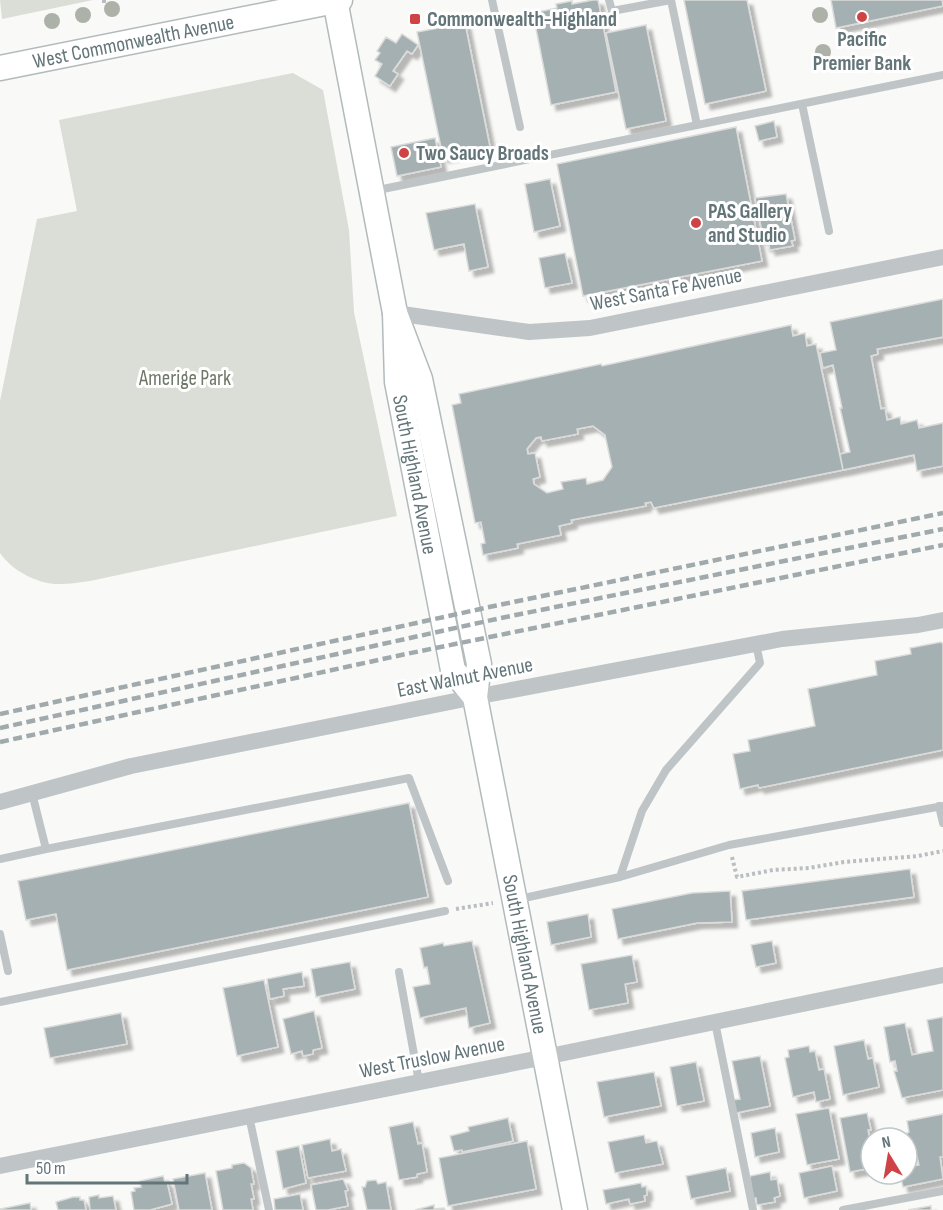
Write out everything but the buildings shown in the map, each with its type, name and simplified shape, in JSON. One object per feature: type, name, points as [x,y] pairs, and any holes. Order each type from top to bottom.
[{"type":"street","name":"West Commonwealth Avenue","points":[[0,68],[336,0]]},
{"type":"street","name":"South Highland Avenue","points":[[336,0],[394,313],[420,379],[475,641],[479,664],[475,698],[575,1210]]},
{"type":"street","name":"West Santa Fe Avenue","points":[[394,313],[529,332],[590,328],[943,257]]},
{"type":"street","name":"East Walnut Avenue","points":[[0,802],[131,766],[475,698],[782,639],[918,625],[943,620]]},
{"type":"street","name":"West Truslow Avenue","points":[[0,1166],[943,975]]},
{"type":"lane","points":[[492,0],[519,127]]},
{"type":"lane","points":[[609,0],[612,11],[671,0],[697,125]]},
{"type":"lane","points":[[372,191],[943,75]]},
{"type":"lane","points":[[802,104],[829,231]]},
{"type":"lane","points":[[620,877],[642,811],[666,770],[760,663],[756,644]]},
{"type":"lane","points":[[0,859],[409,777],[448,881]]},
{"type":"lane","points":[[32,793],[46,849]]},
{"type":"lane","points":[[515,900],[620,877],[729,845],[941,806],[943,823]]},
{"type":"lane","points":[[0,1002],[445,911]]},
{"type":"lane","points":[[0,934],[8,971]]},
{"type":"lane","points":[[399,972],[419,1082]]},
{"type":"lane","points":[[715,1022],[753,1210]]},
{"type":"lane","points":[[249,1116],[269,1210]]},
{"type":"lane","points":[[843,1210],[943,1191]]},
{"type":"path","points":[[729,845],[737,877],[773,870],[918,856],[943,851]]},
{"type":"green space","points":[[0,0],[93,0],[2,19]]},
{"type":"green space","name":"Amerige Park","points":[[293,73],[323,90],[349,230],[354,312],[397,516],[90,581],[53,584],[27,576],[12,566],[0,553],[0,401],[37,219],[77,211],[59,120]]},
{"type":"railway","points":[[0,714],[494,606],[943,513]]},
{"type":"railway","points":[[0,728],[501,618],[943,529]]},
{"type":"railway","points":[[0,742],[406,654],[943,545]]},
{"type":"place","name":"Pacific Premier Bank","points":[[862,17]]},
{"type":"place","name":"Commonwealth-Highland","points":[[415,19]]},
{"type":"place","name":"Two Saucy Broads","points":[[404,153]]},
{"type":"place","name":"PAS Gallery and Studio","points":[[696,223]]}]
